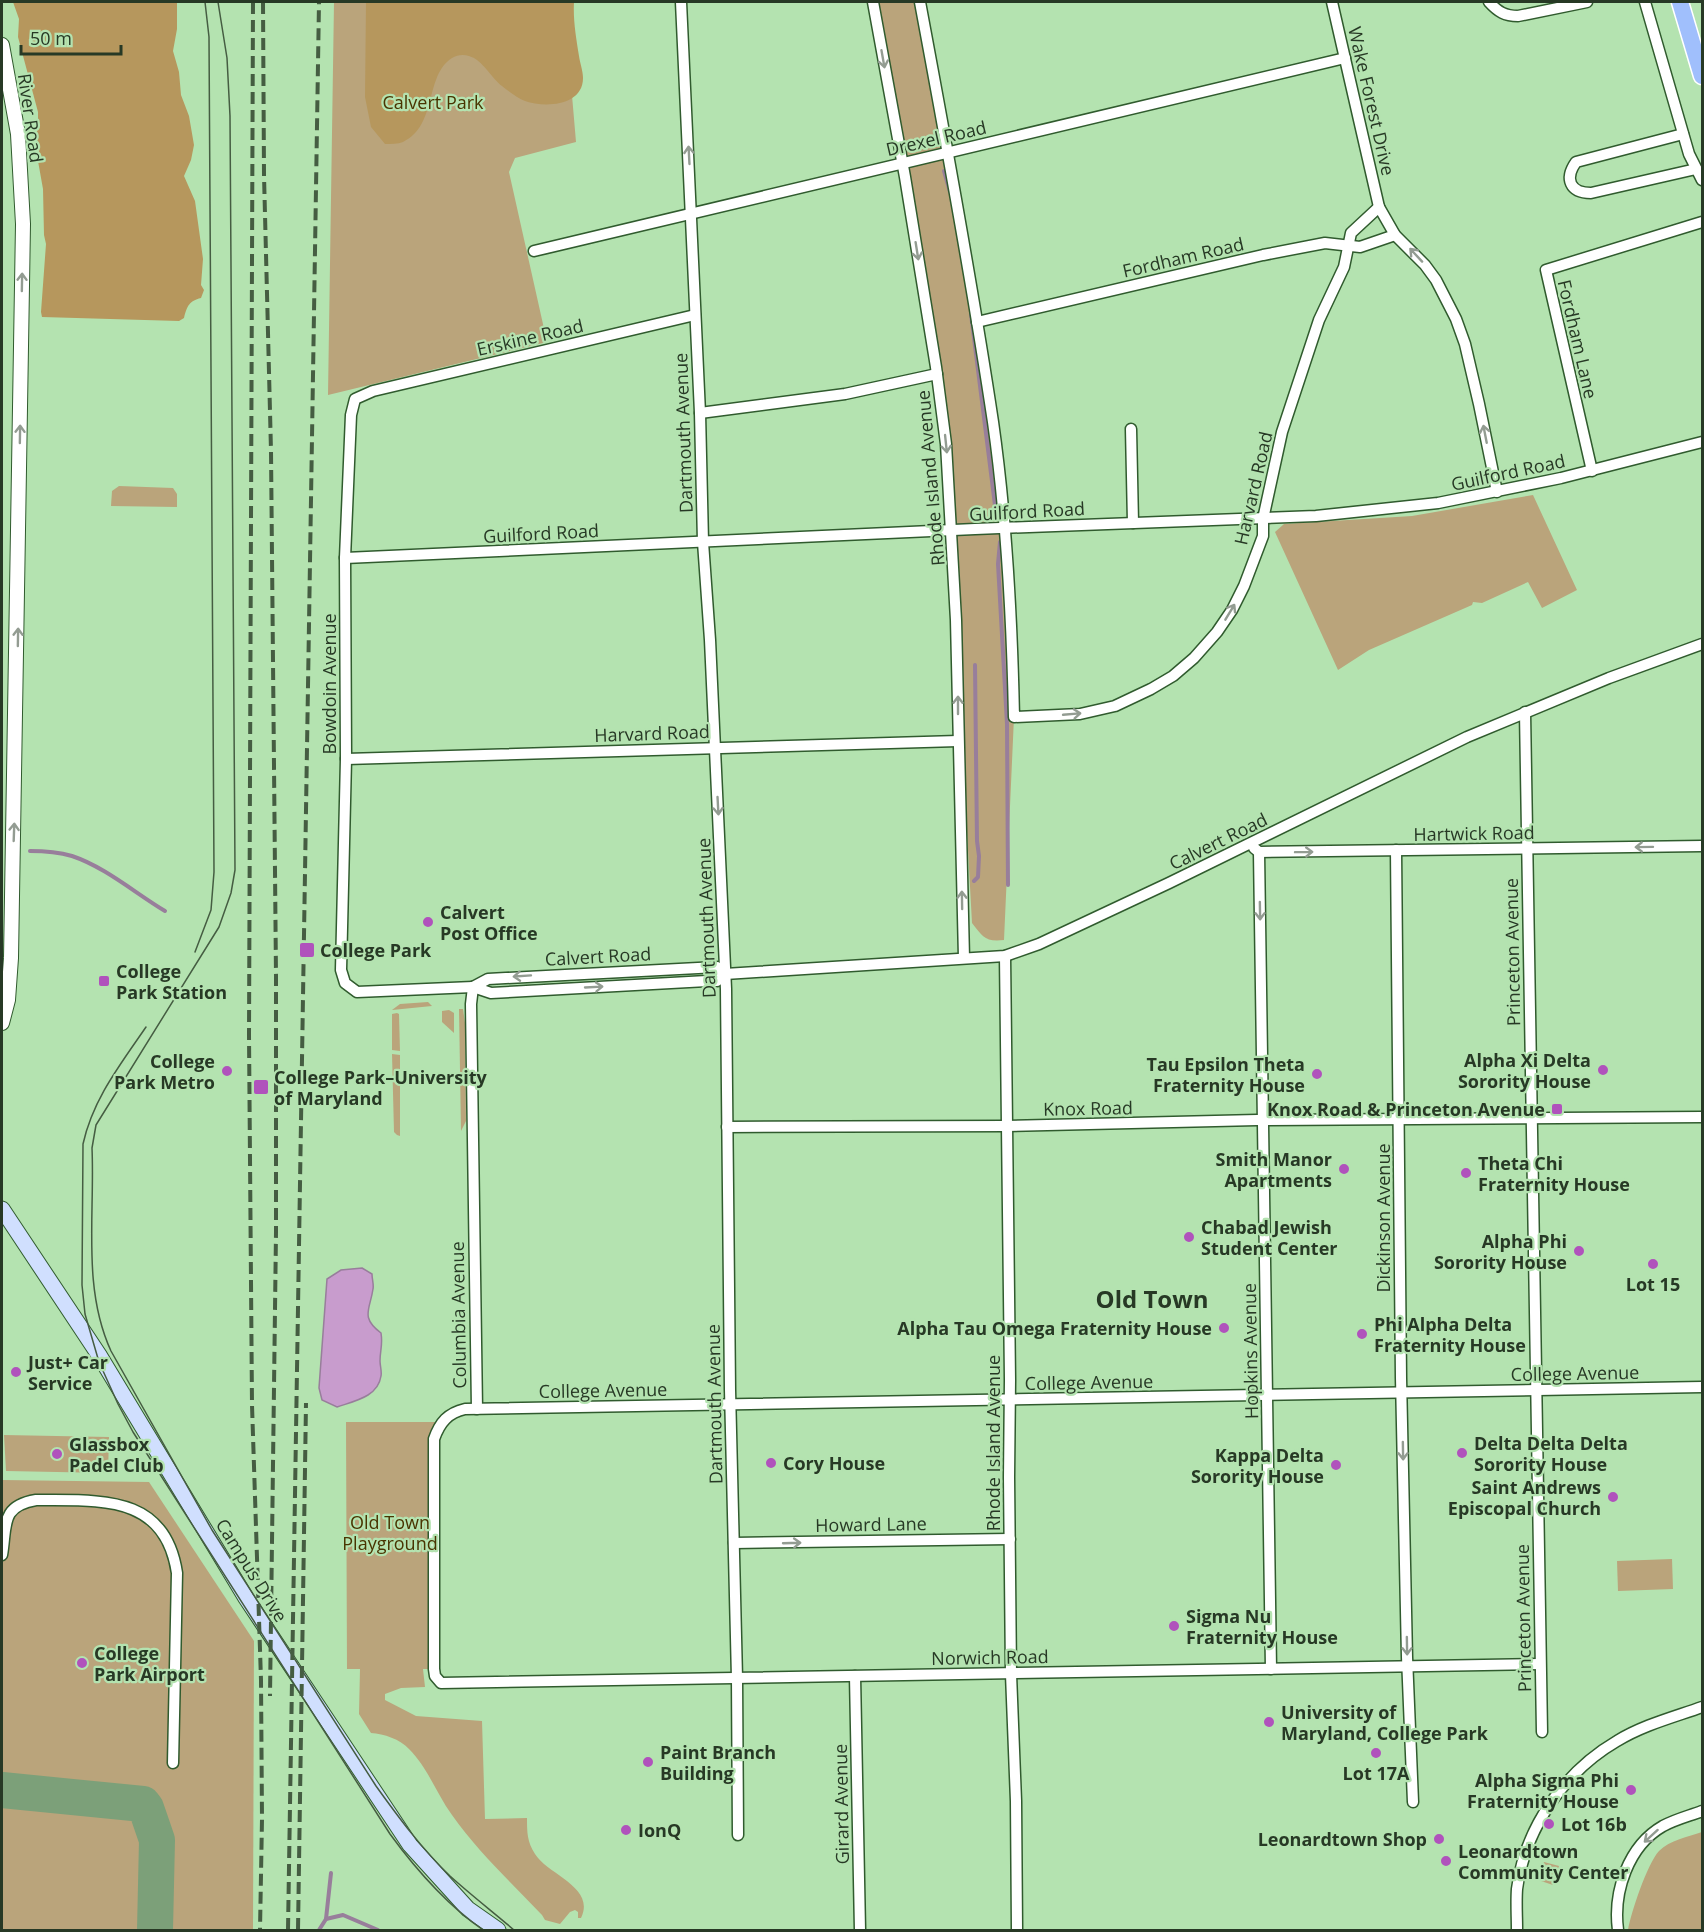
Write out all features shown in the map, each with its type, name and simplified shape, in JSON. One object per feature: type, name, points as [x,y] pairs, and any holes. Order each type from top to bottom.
[{"type":"main road","points":[[1680,2],[1702,76]]},
{"type":"main road","name":"Campus Drive","points":[[2,1209],[99,1355],[252,1608],[410,1845],[468,1909],[498,1930]]},
{"type":"street","name":"Dartmouth Avenue","points":[[681,2],[692,213],[703,542],[725,974],[738,1835]]},
{"type":"street","name":"Rhode Island Avenue","points":[[873,2],[937,374],[947,454],[958,675],[964,958]]},
{"type":"street","points":[[920,2],[949,152],[977,322],[993,424],[1004,528]]},
{"type":"street","name":"Wake Forest Drive","points":[[1332,2],[1379,207],[1395,235]]},
{"type":"street","points":[[1489,2],[1501,13],[1518,16],[1587,2]]},
{"type":"street","points":[[1645,2],[1683,134],[1702,180]]},
{"type":"street","name":"River Road","points":[[2,45],[18,134],[23,224],[11,957],[8,1000],[2,1023]]},
{"type":"street","name":"Drexel Road","points":[[534,251],[1345,58]]},
{"type":"street","points":[[1683,134],[1576,162],[1571,170],[1571,183],[1575,190],[1591,193],[1696,169]]},
{"type":"street","points":[[1379,207],[1351,233],[1348,245],[1360,247],[1395,235],[1417,256],[1436,280],[1456,319],[1465,344],[1497,492]]},
{"type":"street","name":"Fordham Lane","points":[[1592,471],[1545,270],[1702,222]]},
{"type":"street","name":"Fordham Road","points":[[977,322],[1263,255],[1325,243],[1348,245]]},
{"type":"street","name":"Harvard Road","points":[[1004,528],[1011,611],[1014,717],[1072,714],[1102,709],[1135,697],[1173,676],[1207,645],[1232,610],[1244,586],[1263,536],[1263,519],[1282,432],[1297,382],[1318,320],[1344,267],[1348,245]]},
{"type":"street","name":"Erskine Road","points":[[373,391],[695,315]]},
{"type":"street","points":[[700,413],[845,393],[937,374]]},
{"type":"street","name":"Bowdoin Avenue","points":[[349,987],[342,977],[341,970],[346,759],[345,558],[352,407],[355,399],[373,391]]},
{"type":"street","points":[[1131,429],[1133,523]]},
{"type":"street","name":"Guilford Road","points":[[345,558],[1004,528],[1263,519],[1392,509],[1497,492],[1592,471],[1702,442]]},
{"type":"street","name":"Calvert Road","points":[[349,987],[357,992],[473,987],[491,993],[717,981],[725,974],[1005,956],[1039,944],[1467,737],[1617,675],[1702,644]]},
{"type":"street","name":"Princeton Avenue","points":[[1525,712],[1542,1732]]},
{"type":"street","name":"Harvard Road","points":[[346,759],[958,741]]},
{"type":"street","points":[[1249,843],[1259,852]]},
{"type":"street","name":"Hartwick Road","points":[[1259,852],[1702,846]]},
{"type":"street","name":"Dickinson Avenue","points":[[1396,850],[1401,1392],[1407,1667],[1413,1802]]},
{"type":"street","name":"Hopkins Avenue","points":[[1259,852],[1271,1669]]},
{"type":"street","name":"Rhode Island Avenue","points":[[1005,956],[1011,1674],[1016,1801],[1017,1930]]},
{"type":"street","name":"Columbia Avenue","points":[[441,1683],[437,1681],[434,1669],[434,1439],[447,1416],[456,1411],[477,1409],[472,1185],[471,1004],[473,987]]},
{"type":"street","name":"Knox Road","points":[[727,1127],[1006,1126],[1263,1120],[1702,1117]]},
{"type":"street","name":"College Avenue","points":[[477,1409],[1702,1387]]},
{"type":"street","points":[[2,1555],[7,1519],[11,1511],[26,1502],[36,1500],[104,1501],[122,1504],[140,1512],[154,1523],[166,1538],[174,1556],[177,1574],[173,1763]]},
{"type":"street","name":"Howard Lane","points":[[734,1543],[1010,1539]]},
{"type":"street","name":"Norwich Road","points":[[441,1683],[1540,1664]]},
{"type":"street","name":"Girard Avenue","points":[[855,1676],[860,1930]]},
{"type":"street","points":[[1517,1930],[1517,1891],[1522,1863],[1544,1812],[1577,1770],[1618,1740],[1702,1707]]},
{"type":"street","points":[[1618,1930],[1617,1907],[1622,1882],[1626,1870],[1641,1846],[1662,1827],[1677,1819],[1702,1811]]},
{"type":"green space","name":"Calvert Park","points":[[334,2],[564,2],[576,142],[515,158],[509,172],[547,342],[328,395]]},
{"type":"green space","points":[[873,2],[921,2],[993,424],[1014,717],[1004,940],[988,939],[972,923],[962,740],[959,566],[948,423]]},
{"type":"green space","points":[[119,486],[173,488],[177,494],[177,507],[111,506],[112,491]]},
{"type":"green space","points":[[1533,495],[1577,590],[1542,608],[1528,582],[1482,603],[1473,602],[1472,605],[1369,650],[1338,670],[1275,532],[1284,524],[1412,516]]},
{"type":"green space","points":[[428,1002],[432,1006],[392,1010],[400,1004]]},
{"type":"green space","points":[[459,1009],[463,1009],[465,1023],[466,1121],[461,1131]]},
{"type":"green space","points":[[449,1010],[454,1013],[454,1033],[442,1022],[442,1011]]},
{"type":"green space","points":[[392,1014],[399,1014],[400,1051],[392,1050]]},
{"type":"green space","points":[[392,1054],[400,1055],[400,1136],[394,1132]]},
{"type":"green space","name":"Old Town Playground","points":[[346,1422],[442,1422],[438,1430],[434,1669],[423,1669],[425,1687],[401,1688],[385,1694],[385,1700],[416,1716],[482,1721],[485,1819],[527,1818],[528,1837],[535,1854],[541,1862],[569,1882],[582,1898],[584,1907],[581,1918],[578,1918],[578,1912],[575,1910],[570,1912],[560,1924],[545,1920],[462,1829],[446,1807],[416,1756],[401,1742],[371,1733],[359,1714],[360,1669],[347,1669]]},
{"type":"green space","name":"Glassbox Padel Club","points":[[4,1435],[109,1437],[108,1473],[6,1471]]},
{"type":"green space","name":"College Park Airport","points":[[2,1480],[149,1482],[254,1641],[253,1930],[2,1930]]},
{"type":"green space","points":[[1672,1559],[1673,1589],[1618,1591],[1617,1561]]},
{"type":"green space","points":[[1702,1832],[1702,1930],[1628,1930],[1636,1901],[1654,1857],[1663,1847],[1674,1841]]},
{"type":"green space","points":[[1544,1862],[1559,1866],[1553,1885],[1538,1880]]},
{"type":"shaded area","points":[[13,2],[177,2],[177,29],[173,51],[194,145],[184,176],[195,201],[203,259],[201,285],[204,290],[201,298],[191,302],[184,318],[179,321],[42,317],[46,244],[43,189],[36,134],[38,112],[18,37],[19,19]]},
{"type":"shaded area","points":[[366,2],[574,2],[575,29],[583,75],[581,87],[577,94],[562,103],[533,103],[522,100],[507,90],[474,58],[467,55],[458,56],[443,66],[437,76],[427,113],[414,134],[401,143],[385,144],[371,127],[365,97]]},
{"type":"shaded area","points":[[362,1268],[372,1274],[373,1287],[368,1318],[381,1333],[381,1376],[379,1383],[370,1393],[337,1407],[322,1400],[319,1388],[327,1279],[341,1270]]},
{"type":"waterway","points":[[944,171],[950,192]]},
{"type":"waterway","points":[[971,314],[996,513]]},
{"type":"waterway","points":[[1000,542],[998,564],[1007,724],[1008,885]]},
{"type":"waterway","points":[[974,881],[978,877],[979,856],[975,665]]},
{"type":"waterway","points":[[30,851],[62,854],[84,861],[108,873],[165,911]]},
{"type":"waterway","points":[[326,1919],[331,1873]]},
{"type":"waterway","points":[[319,1930],[326,1919],[343,1915],[378,1930]]},
{"type":"taxiway","points":[[2,1790],[143,1804],[157,1840],[155,1930]]},
{"type":"tram line","points":[[195,952],[211,910],[214,872],[209,37],[205,2]]},
{"type":"tram line","points":[[218,2],[227,58],[230,116],[235,870],[231,893],[219,927],[96,1125],[92,1148],[92,1251],[96,1302],[111,1351],[212,1530],[376,1786],[411,1833],[440,1866],[514,1930]]},
{"type":"tram line","points":[[146,1027],[100,1097],[83,1144],[82,1285],[85,1314],[99,1362],[133,1432],[390,1834],[433,1886],[483,1930]]},
{"type":"railway","points":[[253,2],[249,1035],[252,1405],[261,1680],[260,1930]]},
{"type":"railway","points":[[263,2],[264,175],[271,451],[276,976],[276,1232],[270,1696]]},
{"type":"railway","points":[[288,1930],[319,2]]},
{"type":"railway","points":[[298,1930],[306,1403]]},
{"type":"place","name":"Calvert Post Office","points":[[428,922]]},
{"type":"place","name":"College Park","points":[[307,950]]},
{"type":"place","name":"College Park Station","points":[[104,981]]},
{"type":"place","name":"Alpha Xi Delta Sorority House","points":[[1603,1070]]},
{"type":"place","name":"College Park Metro","points":[[227,1071]]},
{"type":"place","name":"Tau Epsilon Theta Fraternity House","points":[[1317,1074]]},
{"type":"place","name":"College Park–University of Maryland","points":[[261,1087]]},
{"type":"place","name":"Knox Road & Princeton Avenue","points":[[1557,1109]]},
{"type":"place","name":"Smith Manor Apartments","points":[[1344,1169]]},
{"type":"place","name":"Theta Chi Fraternity House","points":[[1466,1173]]},
{"type":"place","name":"Chabad Jewish Student Center","points":[[1189,1237]]},
{"type":"place","name":"Alpha Phi Sorority House","points":[[1579,1251]]},
{"type":"place","name":"Lot 15","points":[[1653,1264]]},
{"type":"place","name":"Alpha Tau Omega Fraternity House","points":[[1224,1328]]},
{"type":"place","name":"Phi Alpha Delta Fraternity House","points":[[1362,1334]]},
{"type":"place","name":"Just+ Car Service","points":[[16,1372]]},
{"type":"place","name":"Delta Delta Delta Sorority House","points":[[1462,1453]]},
{"type":"place","name":"Glassbox Padel Club","points":[[57,1454]]},
{"type":"place","name":"Cory House","points":[[771,1463]]},
{"type":"place","name":"Kappa Delta Sorority House","points":[[1336,1465]]},
{"type":"place","name":"Saint Andrews Episcopal Church","points":[[1613,1497]]},
{"type":"place","name":"Sigma Nu Fraternity House","points":[[1174,1626]]},
{"type":"place","name":"College Park Airport","points":[[82,1663]]},
{"type":"place","name":"University of Maryland, College Park","points":[[1269,1722]]},
{"type":"place","name":"Lot 17A","points":[[1376,1753]]},
{"type":"place","name":"Paint Branch Building","points":[[648,1762]]},
{"type":"place","name":"Alpha Sigma Phi Fraternity House","points":[[1631,1790]]},
{"type":"place","name":"Lot 16b","points":[[1549,1824]]},
{"type":"place","name":"IonQ","points":[[626,1830]]},
{"type":"place","name":"Leonardtown Shop","points":[[1439,1839]]},
{"type":"place","name":"Leonardtown Community Center","points":[[1446,1861]]},
{"type":"district","name":"Old Town","points":[[1152,1298]]}]
